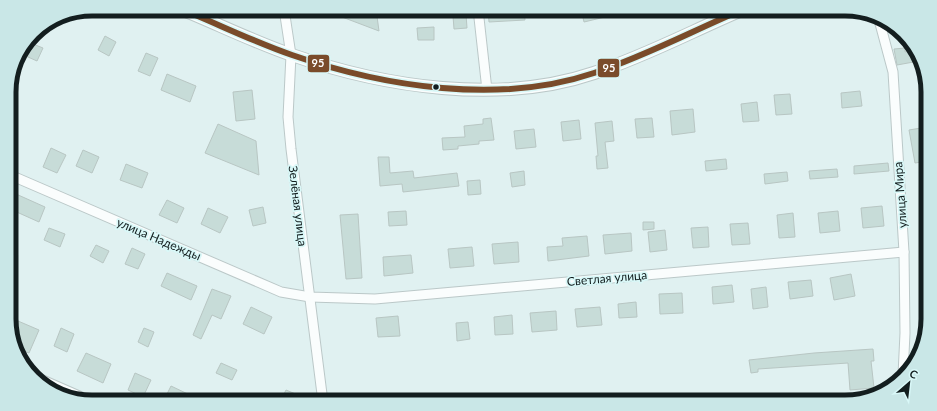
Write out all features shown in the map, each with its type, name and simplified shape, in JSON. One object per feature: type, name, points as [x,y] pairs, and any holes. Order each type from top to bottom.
[{"type":"main road","points":[[198,16],[291,55],[369,76],[425,86],[487,90],[516,89],[562,82],[594,73],[638,56],[728,16]]},
{"type":"street","name":"Зелёная улица","points":[[285,16],[291,55],[288,117],[322,395]]},
{"type":"street","points":[[479,16],[487,90]]},
{"type":"street","name":"улица Мира","points":[[880,25],[893,72],[904,252],[905,333],[904,363]]},
{"type":"street","name":"улица Надежды","points":[[16,178],[281,292],[310,297]]},
{"type":"street","name":"Светлая улица","points":[[310,297],[375,299],[904,252]]},
{"type":"street","points":[[54,385],[70,392]]},
{"type":"building","points":[[377,16],[379,31],[342,17]]},
{"type":"building","points":[[453,16],[466,16],[467,28],[454,29]]},
{"type":"building","points":[[489,16],[525,16],[525,20],[489,22]]},
{"type":"building","points":[[583,16],[609,16],[584,22]]},
{"type":"building","points":[[434,27],[434,40],[418,40],[417,28]]},
{"type":"building","points":[[105,36],[116,42],[109,56],[98,50]]},
{"type":"building","points":[[33,44],[43,48],[37,61],[25,56]]},
{"type":"building","points":[[905,48],[905,52],[909,51],[914,62],[897,65],[894,49]]},
{"type":"building","points":[[146,53],[158,58],[150,76],[138,71]]},
{"type":"building","points":[[167,74],[196,86],[190,102],[161,90]]},
{"type":"building","points":[[252,90],[255,119],[236,121],[233,92]]},
{"type":"building","points":[[860,91],[862,106],[842,108],[841,93]]},
{"type":"building","points":[[790,94],[792,114],[776,115],[774,95]]},
{"type":"building","points":[[757,102],[759,121],[743,122],[741,104]]},
{"type":"building","points":[[693,109],[695,132],[672,135],[670,111]]},
{"type":"building","points":[[491,118],[494,140],[479,141],[479,144],[458,146],[458,149],[443,150],[442,138],[465,137],[464,126],[483,124],[483,119]]},
{"type":"building","points":[[652,118],[654,137],[637,138],[635,119]]},
{"type":"building","points":[[579,120],[581,139],[563,141],[561,122]]},
{"type":"building","points":[[612,121],[614,141],[605,142],[608,168],[597,169],[596,156],[598,156],[595,123]]},
{"type":"building","points":[[218,124],[256,141],[259,175],[205,153]]},
{"type":"building","points":[[921,128],[921,162],[915,163],[909,130]]},
{"type":"building","points":[[534,129],[536,147],[516,149],[514,131]]},
{"type":"building","points":[[51,148],[66,155],[57,173],[43,167]]},
{"type":"building","points":[[83,150],[99,157],[92,173],[76,166]]},
{"type":"building","points":[[378,157],[389,157],[390,173],[413,171],[414,178],[457,173],[459,186],[403,192],[402,184],[380,186]]},
{"type":"building","points":[[726,159],[727,169],[706,171],[705,161]]},
{"type":"building","points":[[888,163],[889,171],[854,174],[854,166]]},
{"type":"building","points":[[126,164],[148,173],[142,188],[120,180]]},
{"type":"building","points":[[837,169],[838,177],[810,179],[809,171]]},
{"type":"building","points":[[524,171],[525,185],[512,187],[510,173]]},
{"type":"building","points":[[787,172],[788,181],[765,184],[764,174]]},
{"type":"building","points":[[480,180],[481,194],[468,195],[467,181]]},
{"type":"building","points":[[16,194],[45,207],[39,222],[16,212]]},
{"type":"building","points":[[167,200],[184,208],[177,223],[159,215]]},
{"type":"building","points":[[882,206],[884,226],[863,228],[861,208]]},
{"type":"building","points":[[263,207],[266,223],[253,226],[249,210]]},
{"type":"building","points":[[208,208],[228,217],[220,233],[201,224]]},
{"type":"building","points":[[406,211],[407,225],[389,226],[388,212]]},
{"type":"building","points":[[838,211],[840,231],[820,233],[818,213]]},
{"type":"building","points":[[793,213],[795,237],[779,238],[777,215]]},
{"type":"building","points":[[358,214],[362,278],[346,279],[340,215]]},
{"type":"building","points":[[643,222],[654,222],[654,229],[643,230]]},
{"type":"building","points":[[748,223],[750,244],[732,245],[730,224]]},
{"type":"building","points":[[708,227],[709,247],[693,248],[691,228]]},
{"type":"building","points":[[49,228],[65,234],[60,247],[44,240]]},
{"type":"building","points":[[665,230],[667,250],[650,252],[648,232]]},
{"type":"building","points":[[631,233],[632,251],[605,254],[603,235]]},
{"type":"building","points":[[587,236],[589,256],[548,261],[547,247],[563,246],[562,238]]},
{"type":"building","points":[[518,242],[519,262],[494,264],[492,244]]},
{"type":"building","points":[[96,245],[109,251],[103,263],[90,256]]},
{"type":"building","points":[[472,247],[474,266],[450,268],[448,249]]},
{"type":"building","points":[[132,248],[145,254],[138,269],[125,264]]},
{"type":"building","points":[[411,255],[413,273],[384,276],[383,257]]},
{"type":"building","points":[[167,273],[197,286],[191,300],[161,286]]},
{"type":"building","points":[[851,274],[855,296],[834,300],[830,278]]},
{"type":"building","points":[[811,280],[813,296],[790,299],[788,282]]},
{"type":"building","points":[[732,285],[734,302],[713,304],[712,287]]},
{"type":"building","points":[[766,287],[768,307],[753,309],[751,289]]},
{"type":"building","points":[[212,289],[231,296],[221,319],[212,315],[201,339],[193,335]]},
{"type":"building","points":[[682,293],[683,313],[660,314],[659,294]]},
{"type":"building","points":[[636,302],[637,317],[619,318],[618,304]]},
{"type":"building","points":[[251,307],[272,317],[264,334],[243,324]]},
{"type":"building","points":[[600,307],[602,325],[577,327],[575,309]]},
{"type":"building","points":[[556,311],[557,330],[532,332],[530,313]]},
{"type":"building","points":[[512,315],[513,334],[495,335],[494,317]]},
{"type":"building","points":[[398,316],[400,336],[378,337],[376,318]]},
{"type":"building","points":[[18,321],[39,330],[29,353],[23,351],[22,348],[17,324]]},
{"type":"building","points":[[468,322],[470,339],[457,341],[456,323]]},
{"type":"building","points":[[61,328],[74,334],[67,352],[54,346]]},
{"type":"building","points":[[144,328],[154,332],[148,347],[138,342]]},
{"type":"building","points":[[873,349],[874,361],[871,361],[874,388],[850,390],[848,363],[758,369],[758,372],[751,373],[749,360],[814,353]]},
{"type":"building","points":[[86,353],[111,364],[103,383],[77,371]]},
{"type":"building","points":[[221,363],[237,370],[232,380],[216,373]]},
{"type":"building","points":[[135,373],[151,380],[144,395],[139,395],[128,390]]},
{"type":"building","points":[[171,386],[190,395],[166,395]]},
{"type":"building","points":[[286,390],[298,395],[284,395]]},
{"type":"transit line","name":"95","points":[[198,16],[292,55],[365,76],[442,88],[481,90],[520,88],[558,83],[594,73],[651,51],[728,16]]}]
